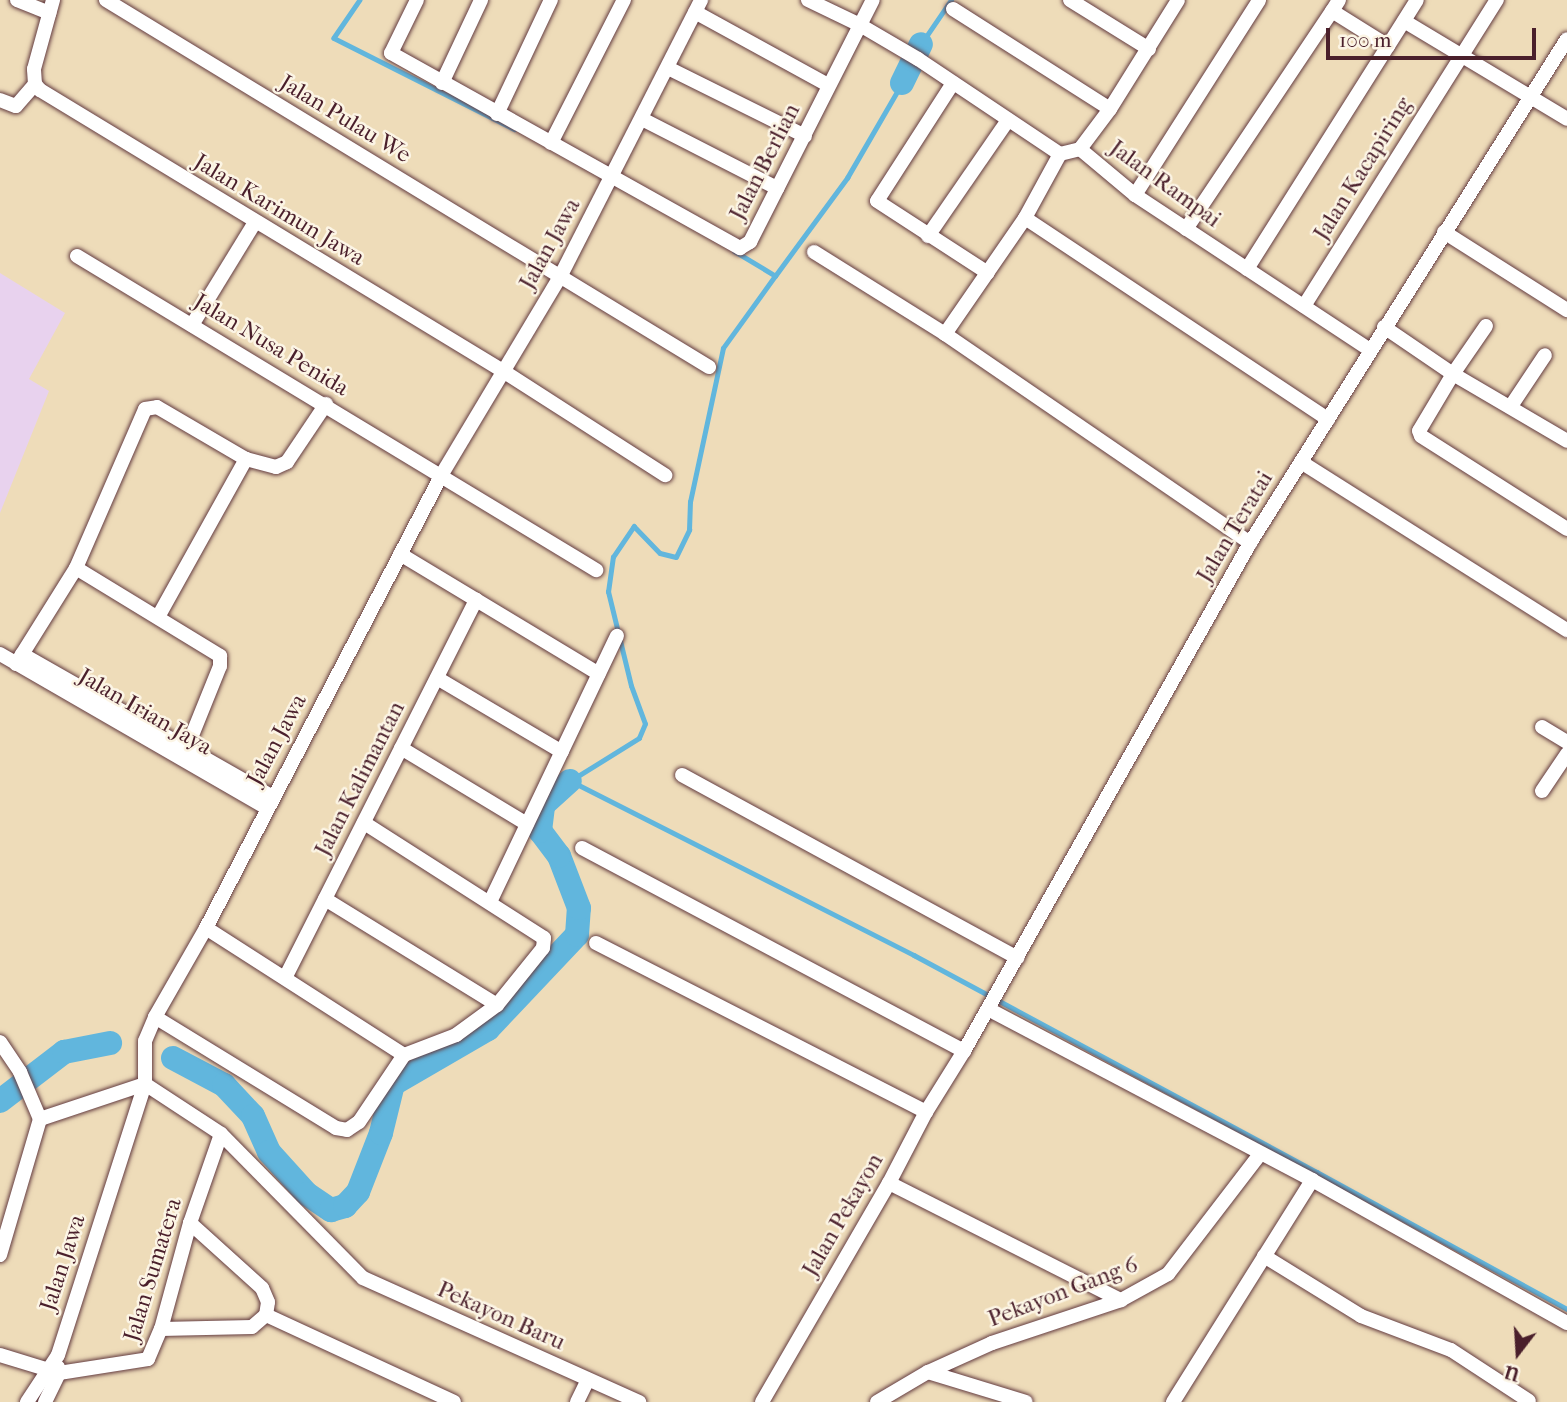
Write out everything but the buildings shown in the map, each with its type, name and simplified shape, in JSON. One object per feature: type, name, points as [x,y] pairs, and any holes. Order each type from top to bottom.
[{"type":"street","points":[[0,100],[16,106],[35,84],[34,69],[51,7],[17,0]]},
{"type":"street","name":"Jalan Pulau We","points":[[106,0],[709,367]]},
{"type":"street","points":[[417,0],[391,53],[611,180]]},
{"type":"street","points":[[442,83],[481,0]]},
{"type":"street","points":[[497,114],[551,0]]},
{"type":"street","points":[[551,143],[624,0]]},
{"type":"street","points":[[808,0],[860,25],[918,59],[1060,154],[1025,218],[945,334]]},
{"type":"street","name":"Jalan Berlian","points":[[611,180],[740,248],[750,242],[873,0]]},
{"type":"street","points":[[1070,0],[1149,49]]},
{"type":"street","points":[[1080,149],[1110,109],[1178,0]]},
{"type":"street","points":[[1135,195],[1258,0]]},
{"type":"street","points":[[1247,269],[1417,0]]},
{"type":"street","name":"Jalan Kacapiring","points":[[1304,306],[1497,0]]},
{"type":"street","points":[[1185,229],[1335,5],[1388,46]]},
{"type":"street","points":[[698,6],[828,85]]},
{"type":"street","name":"Jalan Jawa","points":[[45,1402],[52,1372],[145,1084],[148,1067],[145,1041],[155,1017],[206,928],[442,474],[560,277],[698,6]]},
{"type":"street","points":[[953,9],[1110,109]]},
{"type":"street","points":[[1404,21],[1567,119]]},
{"type":"street","name":"Jalan Teratai","points":[[964,1051],[1250,543],[1567,39]]},
{"type":"street","points":[[668,68],[805,136]]},
{"type":"street","points":[[953,83],[877,201],[988,274]]},
{"type":"street","name":"Jalan Karimun Jawa","points":[[35,84],[40,90],[503,372],[665,475]]},
{"type":"street","points":[[642,119],[776,188]]},
{"type":"street","points":[[928,236],[1009,120]]},
{"type":"street","name":"Jalan Rampai","points":[[1060,154],[1080,149],[1135,195],[1370,350]]},
{"type":"street","points":[[1025,218],[1328,419]]},
{"type":"street","points":[[192,325],[255,222]]},
{"type":"street","points":[[1444,232],[1567,310]]},
{"type":"street","points":[[814,252],[945,334],[1250,543]]},
{"type":"street","name":"Jalan Nusa Penida","points":[[77,256],[442,474],[596,570]]},
{"type":"street","points":[[1486,326],[1420,425],[1421,436],[1567,530]]},
{"type":"street","points":[[1384,327],[1453,374],[1567,441]]},
{"type":"street","points":[[1511,406],[1545,355]]},
{"type":"street","points":[[19,659],[76,568],[145,410],[157,407],[246,458],[269,467],[282,465],[326,404]]},
{"type":"street","points":[[158,617],[246,458]]},
{"type":"street","points":[[1301,462],[1567,630]]},
{"type":"street","points":[[400,554],[599,674]]},
{"type":"street","points":[[76,568],[217,653],[221,661],[184,754]]},
{"type":"street","name":"Jalan Kalimantan","points":[[285,978],[476,600]]},
{"type":"street","points":[[491,902],[617,636]]},
{"type":"street","name":"Jalan Irian Jaya","points":[[0,654],[19,659],[270,802]]},
{"type":"street","points":[[437,678],[562,752]]},
{"type":"street","points":[[1542,726],[1567,742]]},
{"type":"street","points":[[401,748],[527,824]]},
{"type":"street","points":[[1542,791],[1567,754]]},
{"type":"street","points":[[682,775],[1017,958]]},
{"type":"street","points":[[155,1017],[337,1128],[347,1130],[359,1122],[404,1055],[456,1035],[497,1005],[543,948],[544,941],[491,902],[364,823]]},
{"type":"street","points":[[582,848],[964,1051]]},
{"type":"street","points":[[325,899],[497,1005]]},
{"type":"street","points":[[206,928],[404,1055]]},
{"type":"street","points":[[596,943],[926,1112]]},
{"type":"street","points":[[993,1001],[1260,1154],[1312,1180],[1567,1323]]},
{"type":"street","points":[[0,1042],[20,1072],[40,1119],[1,1253]]},
{"type":"street","name":"Jalan Pekayon","points":[[762,1402],[889,1183],[926,1112],[964,1051]]},
{"type":"street","points":[[40,1119],[145,1084]]},
{"type":"street","name":"Pekayon Baru","points":[[145,1084],[221,1134],[348,1264],[381,1287],[639,1402]]},
{"type":"street","name":"Jalan Sumatera","points":[[52,1372],[144,1361],[154,1352],[190,1223],[221,1134]]},
{"type":"street","name":"Pekayon Gang 6","points":[[877,1402],[928,1371],[992,1343],[1121,1300],[1157,1281],[1180,1262],[1260,1154]]},
{"type":"street","points":[[1173,1402],[1312,1180]]},
{"type":"street","points":[[889,1183],[1121,1300]]},
{"type":"street","points":[[161,1329],[252,1327],[260,1323],[266,1315],[268,1302],[262,1289],[190,1223]]},
{"type":"street","points":[[1264,1256],[1361,1316],[1451,1350],[1529,1401]]},
{"type":"street","points":[[266,1315],[454,1402]]},
{"type":"street","points":[[0,1355],[52,1372]]},
{"type":"street","points":[[928,1371],[1026,1402]]},
{"type":"street","name":"Jalan Jawa","points":[[27,1402],[52,1372]]},
{"type":"street","points":[[577,1402],[588,1379]]},
{"type":"shaded area","points":[[0,273],[65,313],[29,379],[49,391],[0,513]]},
{"type":"waterway","points":[[360,0],[334,38],[514,129]]},
{"type":"waterway","points":[[921,44],[951,0]]},
{"type":"waterway","points":[[902,83],[921,44]]},
{"type":"waterway","points":[[775,276],[847,178],[902,83]]},
{"type":"waterway","points":[[570,781],[639,738],[645,724],[631,686],[608,592],[613,557],[634,526],[660,553],[676,557],[689,530],[690,502],[723,348],[775,276],[735,252]]},
{"type":"waterway","points":[[173,1058],[224,1085],[253,1116],[269,1152],[307,1194],[331,1210],[345,1206],[358,1192],[381,1133],[393,1084],[488,1029],[577,935],[579,908],[559,856],[540,831],[543,805],[570,781]]},
{"type":"waterway","points":[[571,781],[914,955],[1317,1172],[1314,1178]]},
{"type":"waterway","points":[[0,1101],[64,1052],[110,1043]]},
{"type":"waterway","points":[[1317,1172],[1567,1309]]}]
